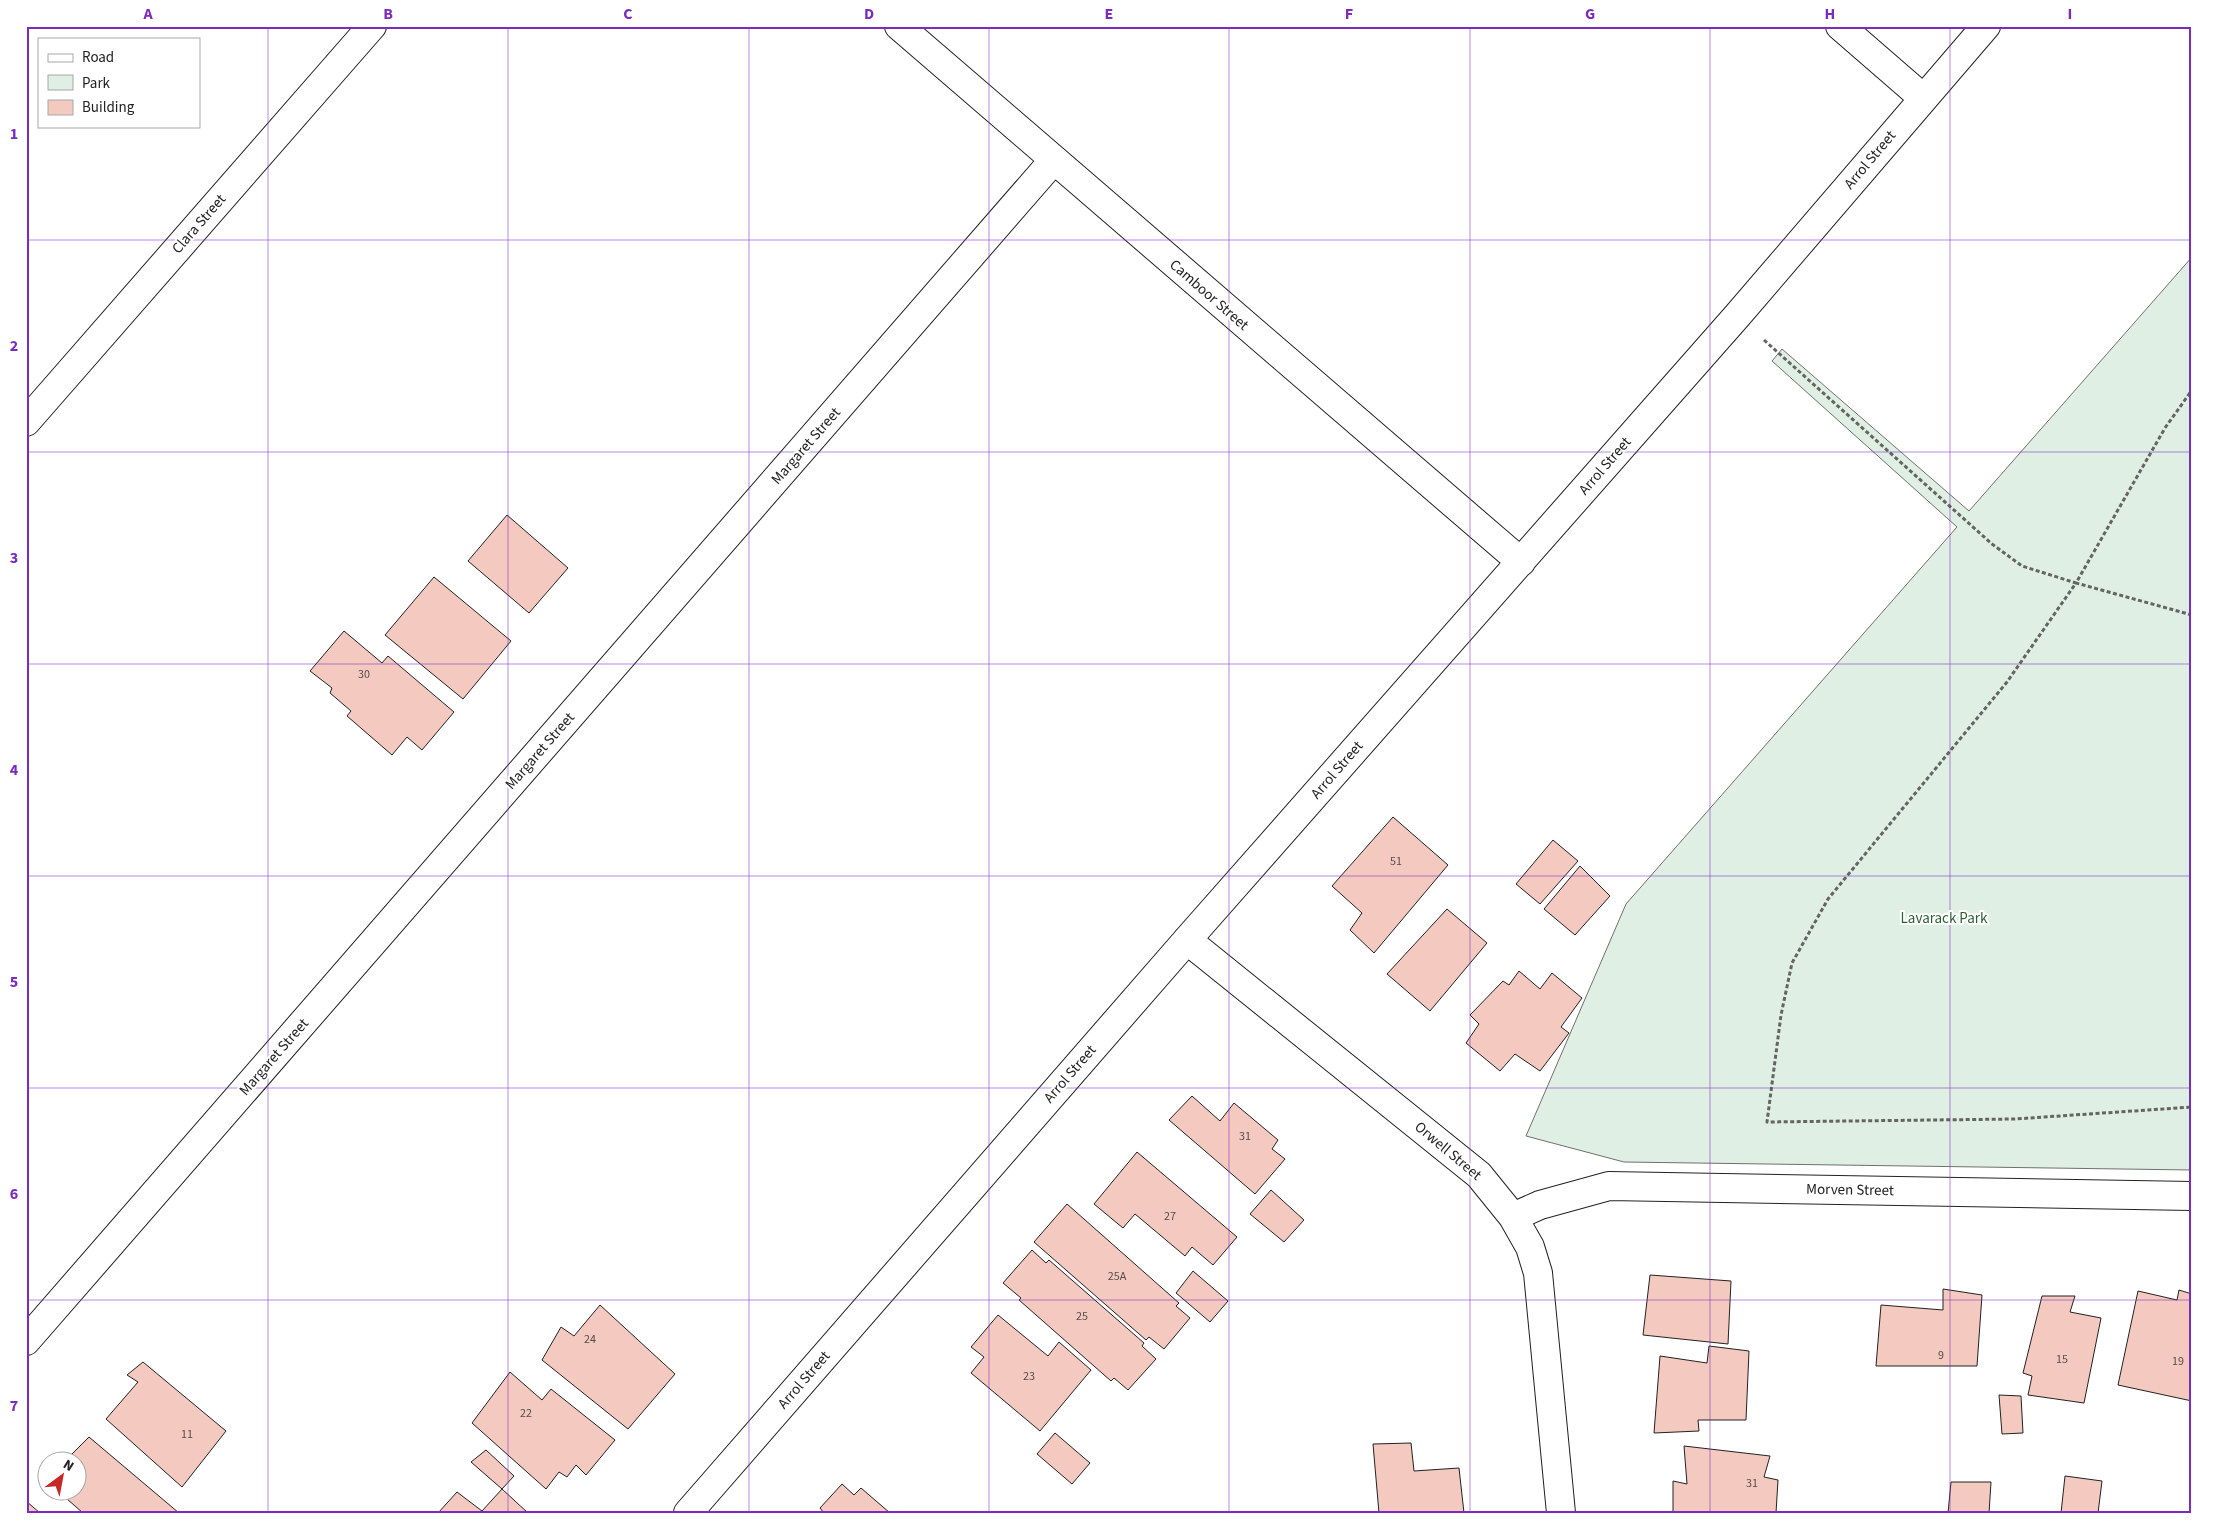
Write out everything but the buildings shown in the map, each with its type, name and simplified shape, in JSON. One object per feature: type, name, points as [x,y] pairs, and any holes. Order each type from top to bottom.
[{"type":"street","name":"Clara Street","points":[[26,422],[372,26]]},
{"type":"street","name":"Camboor Street","points":[[899,26],[1053,161],[1521,562]]},
{"type":"street","points":[[1840,26],[1923,98]]},
{"type":"street","name":"Arrol Street","points":[[688,1513],[1187,940],[1737,316],[1986,26]]},
{"type":"street","name":"Margaret Street","points":[[26,1342],[1053,161]]},
{"type":"street","name":"Orwell Street","points":[[1187,940],[1479,1174],[1513,1217],[1530,1247],[1538,1273],[1561,1513]]},
{"type":"street","name":"Morven Street","points":[[1513,1217],[1540,1205],[1609,1186],[2192,1196]]},
{"type":"path","points":[[1737,316],[1970,527],[2022,566],[2192,615]]},
{"type":"path","points":[[2192,390],[2164,428],[2076,583],[2007,682],[1828,899],[1792,963],[1781,1015],[1767,1122],[2016,1119],[2192,1107]]},
{"type":"green space","name":"Lavarack Park","points":[[2192,257],[2192,1170],[1624,1162],[1526,1136],[1626,904],[1957,527],[1772,361],[1782,349],[1969,511]]}]
